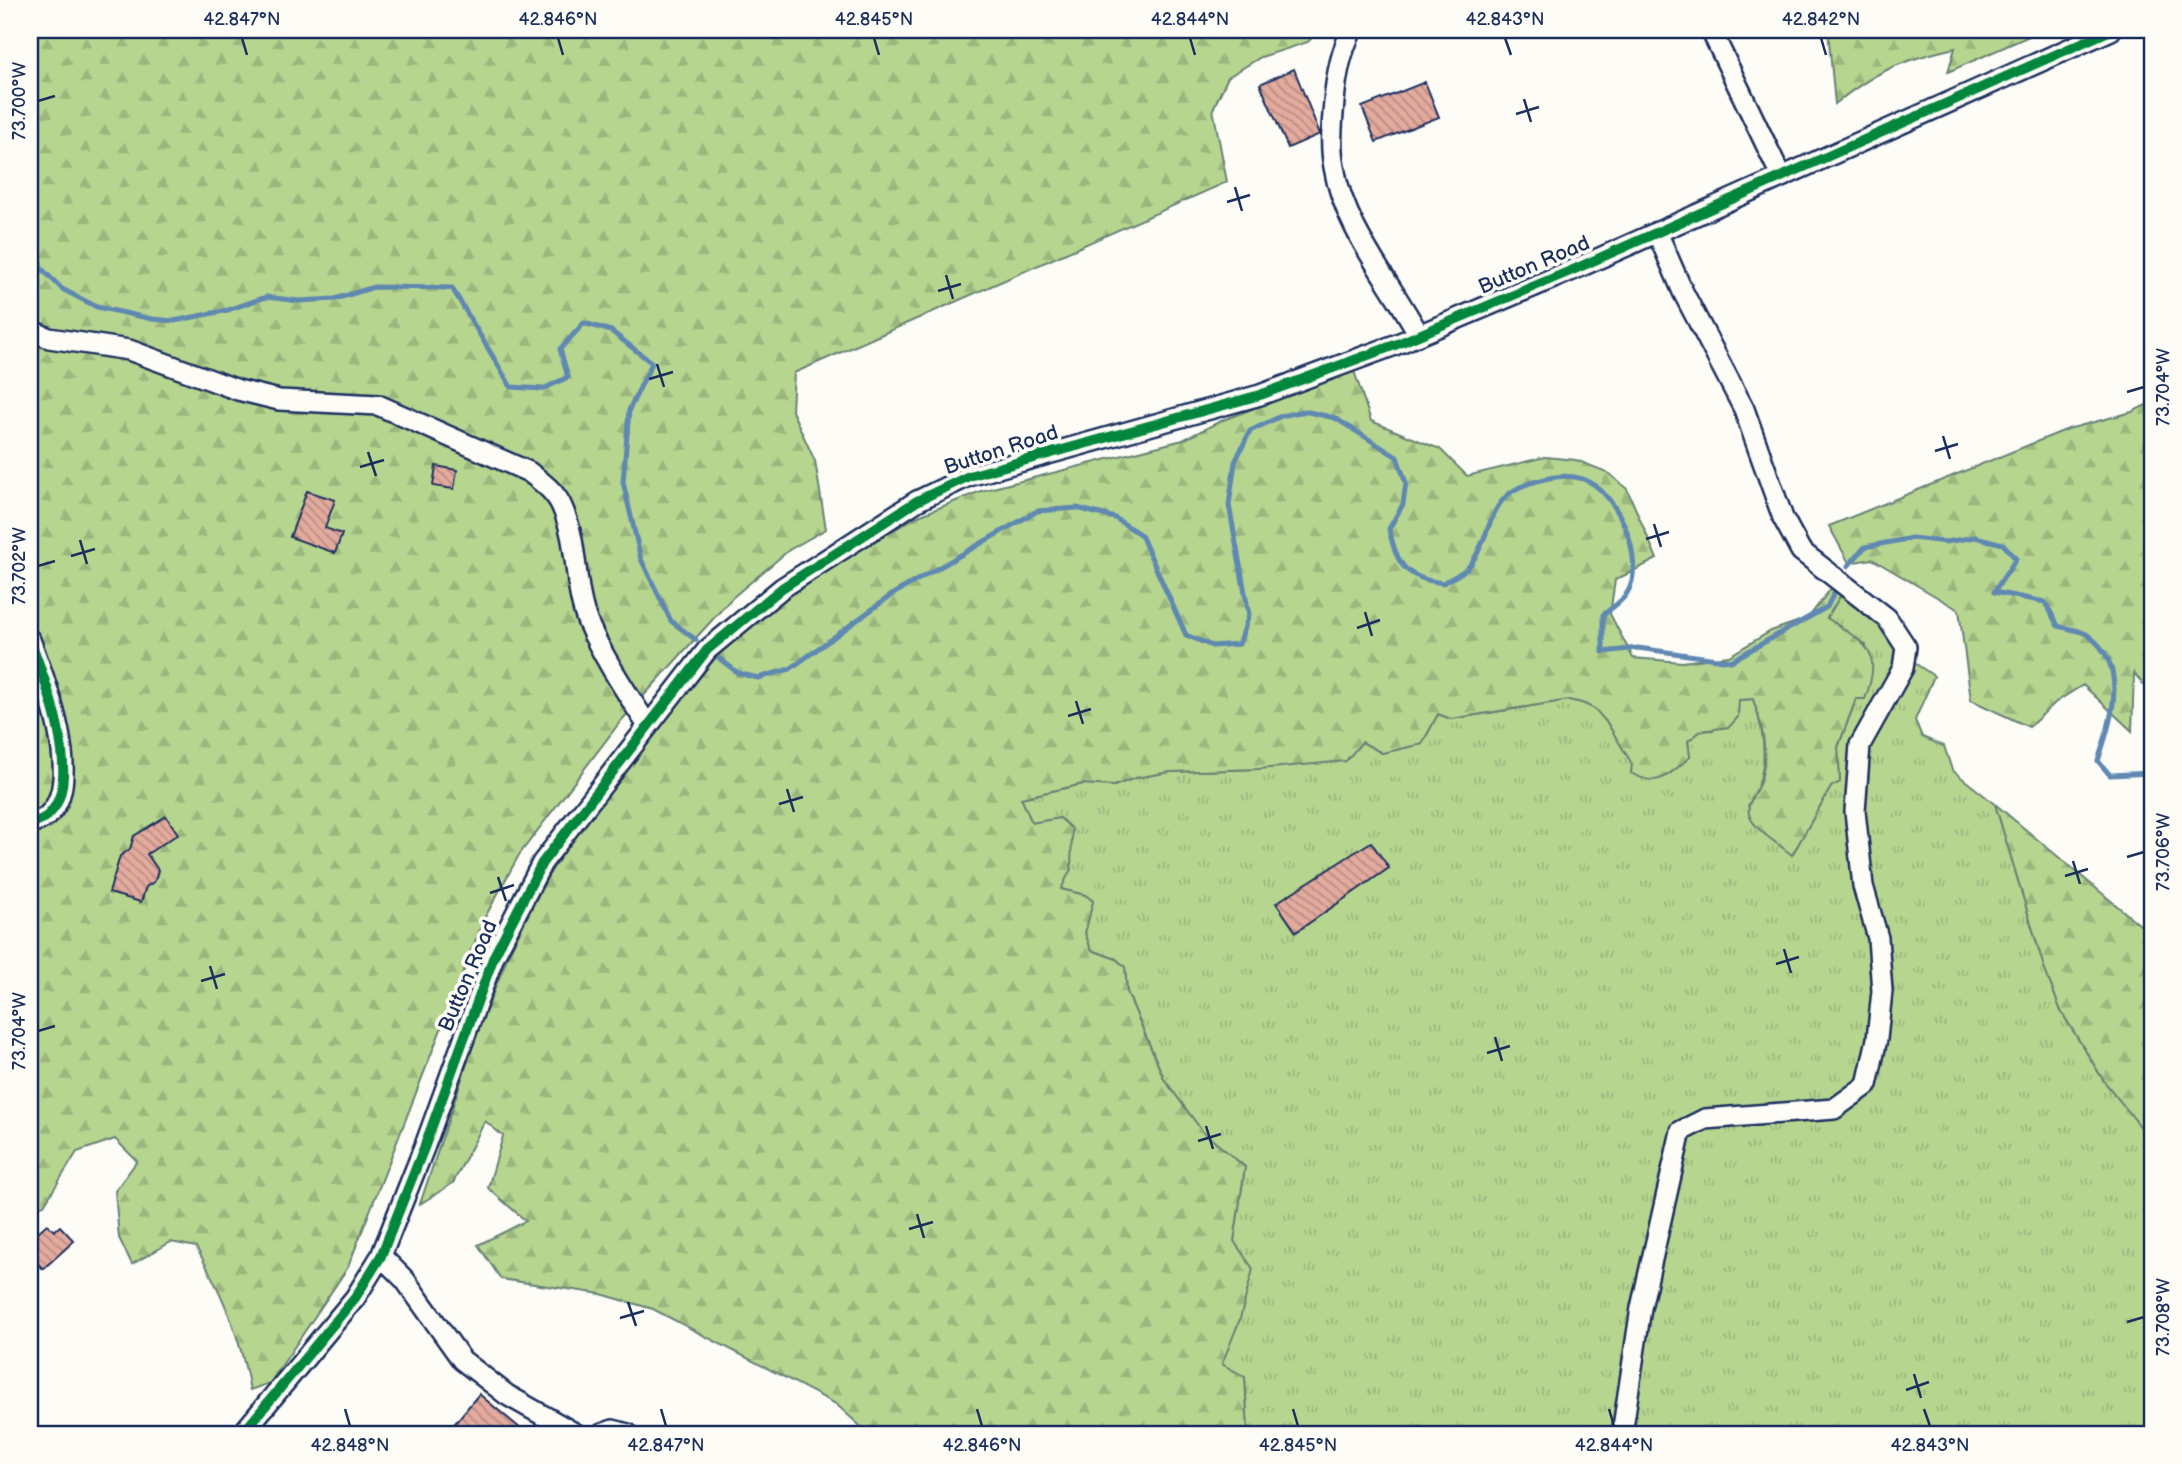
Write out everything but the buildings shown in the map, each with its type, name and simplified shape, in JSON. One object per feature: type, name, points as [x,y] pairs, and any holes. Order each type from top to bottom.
[{"type":"street","points":[[1352,30],[1342,49],[1335,94],[1331,133],[1334,167],[1343,201],[1356,228],[1419,335]]},
{"type":"street","points":[[1711,30],[1781,176]]},
{"type":"street","name":"Button Road","points":[[242,1434],[355,1298],[381,1256],[425,1148],[494,956],[542,863],[707,650],[782,588],[917,501],[969,476],[1260,395],[1419,335],[2111,30]]},
{"type":"street","points":[[1622,1434],[1642,1308],[1681,1131],[1704,1119],[1834,1109],[1867,1085],[1877,1039],[1882,991],[1878,938],[1863,886],[1855,811],[1860,745],[1903,668],[1906,647],[1887,618],[1801,551],[1783,518],[1744,409],[1683,292],[1657,232]]},
{"type":"street","points":[[30,330],[49,338],[129,350],[238,390],[279,400],[378,405],[529,472],[550,489],[562,507],[570,533],[578,594],[589,623],[648,726]]},
{"type":"street","points":[[30,640],[50,691],[62,761],[62,790],[50,814],[30,824]]},
{"type":"street","points":[[381,1256],[405,1280],[462,1360],[507,1395],[576,1434]]},
{"type":"street","points":[[255,1416],[264,1434]]},
{"type":"street","points":[[602,1434],[613,1430],[628,1434]]},
{"type":"green space","points":[[30,30],[1319,30],[1308,42],[1261,57],[1228,77],[1213,109],[1227,182],[794,373],[792,411],[815,461],[826,529],[789,550],[732,598],[620,722],[519,855],[484,919],[348,1267],[270,1383],[250,1390],[229,1316],[196,1247],[171,1242],[132,1264],[119,1238],[115,1191],[137,1161],[115,1139],[77,1152],[44,1205],[30,1210]]},
{"type":"green space","points":[[1828,30],[2043,30],[1948,72],[1955,48],[1906,62],[1877,75],[1835,104]]},
{"type":"green space","points":[[1354,371],[1371,421],[1440,449],[1467,476],[1545,457],[1576,460],[1607,472],[1627,489],[1657,559],[1615,580],[1610,614],[1633,658],[1682,662],[1729,656],[1771,631],[1808,618],[1833,586],[1848,583],[1827,618],[1861,642],[1871,658],[1872,669],[1865,699],[1856,699],[1838,747],[1840,782],[1831,787],[1792,855],[1759,829],[1749,814],[1750,804],[1761,779],[1764,759],[1762,729],[1753,699],[1739,700],[1738,717],[1729,727],[1701,731],[1688,741],[1690,757],[1669,774],[1656,780],[1641,778],[1631,773],[1632,764],[1608,724],[1595,709],[1569,700],[1451,719],[1438,714],[1422,744],[1382,753],[1362,742],[1346,761],[1258,769],[1170,772],[1135,778],[1114,786],[1083,784],[1021,798],[1032,823],[1060,818],[1072,829],[1071,869],[1061,889],[1085,895],[1093,901],[1085,933],[1091,950],[1116,959],[1125,967],[1127,992],[1164,1079],[1203,1132],[1245,1167],[1234,1241],[1253,1269],[1240,1319],[1222,1364],[1245,1377],[1248,1434],[869,1434],[836,1404],[653,1309],[601,1294],[501,1279],[478,1245],[526,1221],[488,1188],[503,1136],[485,1121],[453,1183],[420,1204],[479,1028],[510,951],[547,878],[583,821],[717,656],[784,595],[916,517],[981,491],[1183,440],[1223,420]]},
{"type":"green space","points":[[2152,402],[2152,694],[2134,673],[2132,731],[2083,685],[2056,702],[2029,727],[1971,700],[1959,610],[1872,559],[1849,563],[1829,526],[2068,429],[2132,412]]},
{"type":"green space","points":[[1848,583],[1907,658],[1934,676],[1915,720],[1922,737],[1944,746],[1952,770],[1995,804],[2045,970],[2061,1011],[2104,1081],[2152,1141],[2152,1434],[1248,1434],[1245,1377],[1221,1364],[1240,1319],[1234,1241],[1245,1167],[1203,1133],[1164,1079],[1127,992],[1125,967],[1116,959],[1091,950],[1085,933],[1093,901],[1085,895],[1061,889],[1060,818],[1032,823],[1021,798],[1083,784],[1114,786],[1135,778],[1170,772],[1258,769],[1296,764],[1362,742],[1382,753],[1422,744],[1438,714],[1451,719],[1569,700],[1595,708],[1633,764],[1631,773],[1690,757],[1688,741],[1701,731],[1713,730],[1739,700],[1753,699],[1761,726],[1764,753],[1760,780],[1748,806],[1792,855],[1831,787],[1840,782],[1838,748],[1856,699],[1866,645],[1827,618]]},
{"type":"green space","points":[[1995,804],[2152,935],[2152,1141],[2104,1081],[2061,1011],[2045,970]]},
{"type":"waterway","points":[[30,221],[41,268],[62,289],[97,307],[152,319],[174,321],[228,310],[266,297],[299,301],[335,299],[374,287],[452,288],[511,387],[543,389],[568,377],[560,349],[584,323],[611,331],[652,363],[629,410],[623,482],[641,559],[671,621],[696,640]]},
{"type":"waterway","points":[[720,659],[738,673],[758,678],[790,669],[893,594],[1037,511],[1077,508],[1115,518],[1141,535],[1186,635],[1212,646],[1239,644],[1249,615],[1229,505],[1235,462],[1250,431],[1281,416],[1304,411],[1335,418],[1397,457],[1406,483],[1403,504],[1389,529],[1392,541],[1405,568],[1430,581],[1443,583],[1467,568],[1477,555],[1495,511],[1509,494],[1520,487],[1559,476],[1583,479],[1596,486],[1618,512],[1626,528],[1633,563],[1632,579],[1627,593],[1603,615],[1603,652],[1638,648],[1731,661],[1827,607],[1834,593]]},
{"type":"waterway","points":[[1848,566],[1865,547],[1912,538],[1946,542],[1975,537],[2003,544],[2016,559],[1994,592],[2045,602],[2058,626],[2089,636],[2102,649],[2110,663],[2114,695],[2112,712],[2098,761],[2110,775],[2152,773]]},
{"type":"cycle path","points":[[242,1434],[355,1298],[381,1256],[424,1148],[494,956],[542,863],[707,650],[782,588],[917,501],[969,476],[1260,395],[1395,345],[1575,269],[2111,30]]},
{"type":"cycle path","points":[[30,640],[52,703],[62,754],[63,778],[59,798],[49,814],[30,824]]}]
